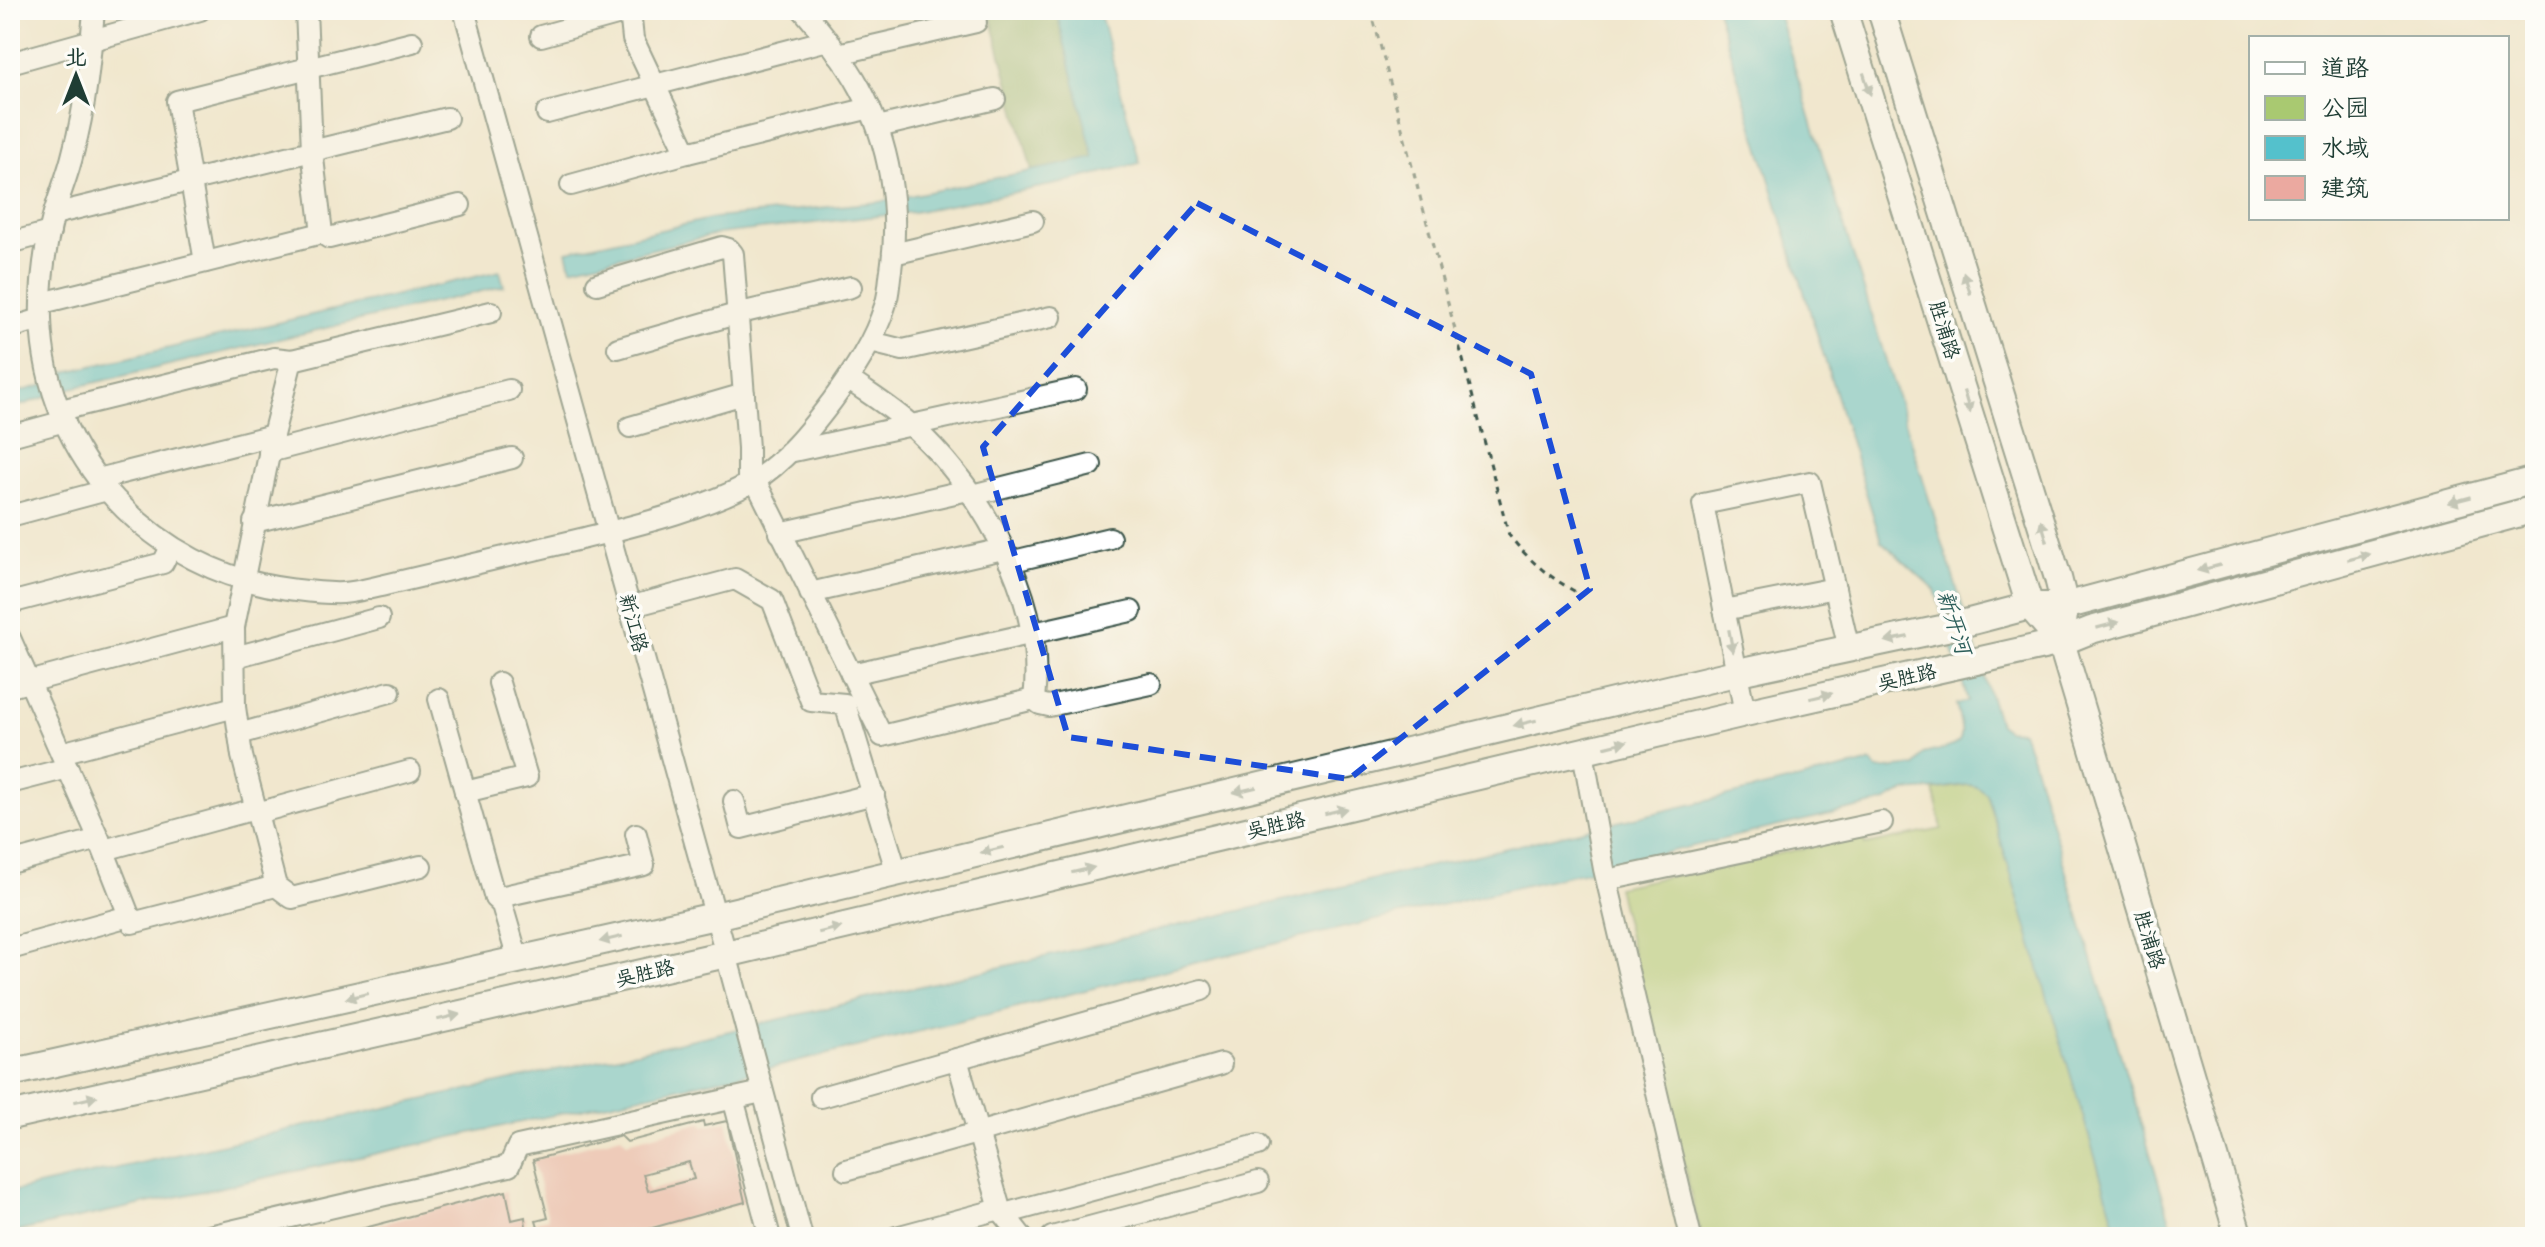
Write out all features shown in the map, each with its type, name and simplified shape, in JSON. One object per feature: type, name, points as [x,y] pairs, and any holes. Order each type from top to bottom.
[{"type":"main road","name":"胜浦路","points":[[1843,10],[2030,606],[2061,642]]},
{"type":"main road","name":"胜浦路","points":[[1881,10],[2047,542],[2065,606],[2061,642],[2239,1237]]},
{"type":"main road","name":"吴胜路","points":[[10,1073],[715,916],[1737,672],[1957,626],[2030,606],[2065,606],[2535,480]]},
{"type":"main road","name":"吴胜路","points":[[10,1116],[726,954],[1745,713],[2061,642],[2091,630],[2535,509]]},
{"type":"main road","points":[[775,902],[786,940]]},
{"type":"main road","points":[[648,931],[658,969]]},
{"type":"street","points":[[94,10],[89,81],[74,152],[52,223],[42,311],[50,377],[62,412],[90,469],[114,500],[171,547],[216,571],[263,586],[343,593],[653,521],[751,482],[789,452],[848,379],[871,342],[886,304],[895,221],[888,157],[860,86],[803,10]]},
{"type":"street","points":[[10,63],[200,10]]},
{"type":"street","points":[[306,10],[312,150],[322,233],[329,238],[460,205]]},
{"type":"street","name":"新江路","points":[[464,10],[802,1237]]},
{"type":"street","points":[[541,36],[632,11],[633,39],[687,153]]},
{"type":"street","points":[[547,113],[654,85],[833,47],[976,22]]},
{"type":"street","points":[[205,262],[177,101],[412,42]]},
{"type":"street","points":[[571,185],[687,153],[995,99]]},
{"type":"street","points":[[10,243],[52,223],[191,180],[447,118]]},
{"type":"street","points":[[893,254],[1033,221]]},
{"type":"street","points":[[10,328],[42,311],[205,262],[322,233]]},
{"type":"street","points":[[597,284],[722,247],[733,254],[751,482],[882,736],[1034,699]]},
{"type":"street","points":[[618,348],[736,314],[851,287]]},
{"type":"street","points":[[10,436],[62,412],[274,358],[292,360],[491,312]]},
{"type":"street","points":[[871,342],[903,350],[1051,317]]},
{"type":"street","points":[[292,360],[254,522],[234,627],[235,707],[256,811],[276,886],[292,898],[421,866]]},
{"type":"street","points":[[848,379],[912,426],[970,492],[989,520],[1020,589],[1032,635],[1037,675],[1034,699]]},
{"type":"street","points":[[789,452],[1076,389]]},
{"type":"street","points":[[10,516],[102,485],[509,390]]},
{"type":"street","points":[[630,427],[744,394]]},
{"type":"street","points":[[254,522],[512,458]]},
{"type":"street","points":[[780,533],[1091,465]]},
{"type":"street","points":[[1745,713],[1703,504],[1810,482],[1849,649]]},
{"type":"street","points":[[810,593],[1110,538]]},
{"type":"street","points":[[10,603],[163,563],[171,547]]},
{"type":"street","points":[[629,607],[735,579],[772,600],[811,701],[845,704],[897,873]]},
{"type":"street","points":[[1724,610],[1835,588]]},
{"type":"street","points":[[851,674],[1131,611]]},
{"type":"street","points":[[235,657],[379,618]]},
{"type":"street","points":[[19,684],[234,627]]},
{"type":"street","points":[[10,638],[19,684],[65,760],[132,923],[276,886]]},
{"type":"street","points":[[465,792],[527,777],[499,683]]},
{"type":"street","points":[[1034,699],[1049,706],[1151,684]]},
{"type":"street","points":[[239,734],[390,692]]},
{"type":"street","points":[[439,699],[495,898],[502,905],[514,961]]},
{"type":"street","points":[[10,783],[65,760],[235,707]]},
{"type":"street","points":[[1583,752],[1605,875],[1691,1237]]},
{"type":"street","points":[[10,863],[256,811],[410,771]]},
{"type":"street","points":[[734,801],[741,828],[874,794]]},
{"type":"street","points":[[1605,875],[1882,822]]},
{"type":"street","points":[[495,898],[644,865],[636,834]]},
{"type":"street","points":[[10,949],[129,916]]},
{"type":"street","points":[[821,1097],[1202,990]]},
{"type":"street","points":[[957,1059],[1002,1211],[1022,1237]]},
{"type":"street","points":[[846,1170],[1221,1064]]},
{"type":"street","points":[[205,1237],[509,1166],[518,1146],[733,1098],[760,1083]]},
{"type":"street","points":[[733,1098],[770,1237]]},
{"type":"street","points":[[896,1237],[1258,1145]]},
{"type":"street","points":[[1052,1237],[1258,1182]]},
{"type":"path","points":[[1371,10],[1509,535],[1523,553],[1556,581],[1578,593]]},
{"type":"highlighted area","points":[[1197,203],[1531,374],[1590,589],[1349,779],[1068,737],[983,447]]},
{"type":"green space","points":[[989,10],[1056,10],[1095,158],[1032,171]]},
{"type":"green space","points":[[1968,785],[1978,787],[1987,794],[2119,1237],[1701,1237],[1617,887],[1863,836],[1865,845],[1942,829],[1934,790]]},
{"type":"water","points":[[1056,10],[1099,10],[1140,163],[1062,183],[914,212],[718,234],[571,268],[567,251],[714,218],[879,202],[1094,158]]},
{"type":"water","name":"新开河","points":[[1717,10],[1777,10],[1999,724],[2007,730],[2022,731],[2032,758],[2175,1237],[2119,1237],[1987,794],[1972,785],[1905,792],[1887,801],[1235,953],[780,1066],[10,1233],[10,1192],[725,1032],[1872,762],[1877,770],[1916,766],[1923,754],[1954,745],[1961,736],[1956,704],[1968,701],[1935,590],[1881,541]]},
{"type":"water","points":[[500,271],[504,286],[72,388],[10,409],[10,394],[41,386],[66,372]]},
{"type":"building","points":[[727,1121],[745,1202],[620,1237],[541,1237],[536,1221],[548,1218],[533,1160],[621,1136],[627,1142],[703,1122],[704,1126]],"holes":[[[689,1162],[694,1179],[648,1191],[643,1174]]]},
{"type":"building","points":[[506,1191],[512,1220],[525,1217],[526,1228],[491,1237],[478,1237],[477,1231],[453,1237],[330,1237]]}]
